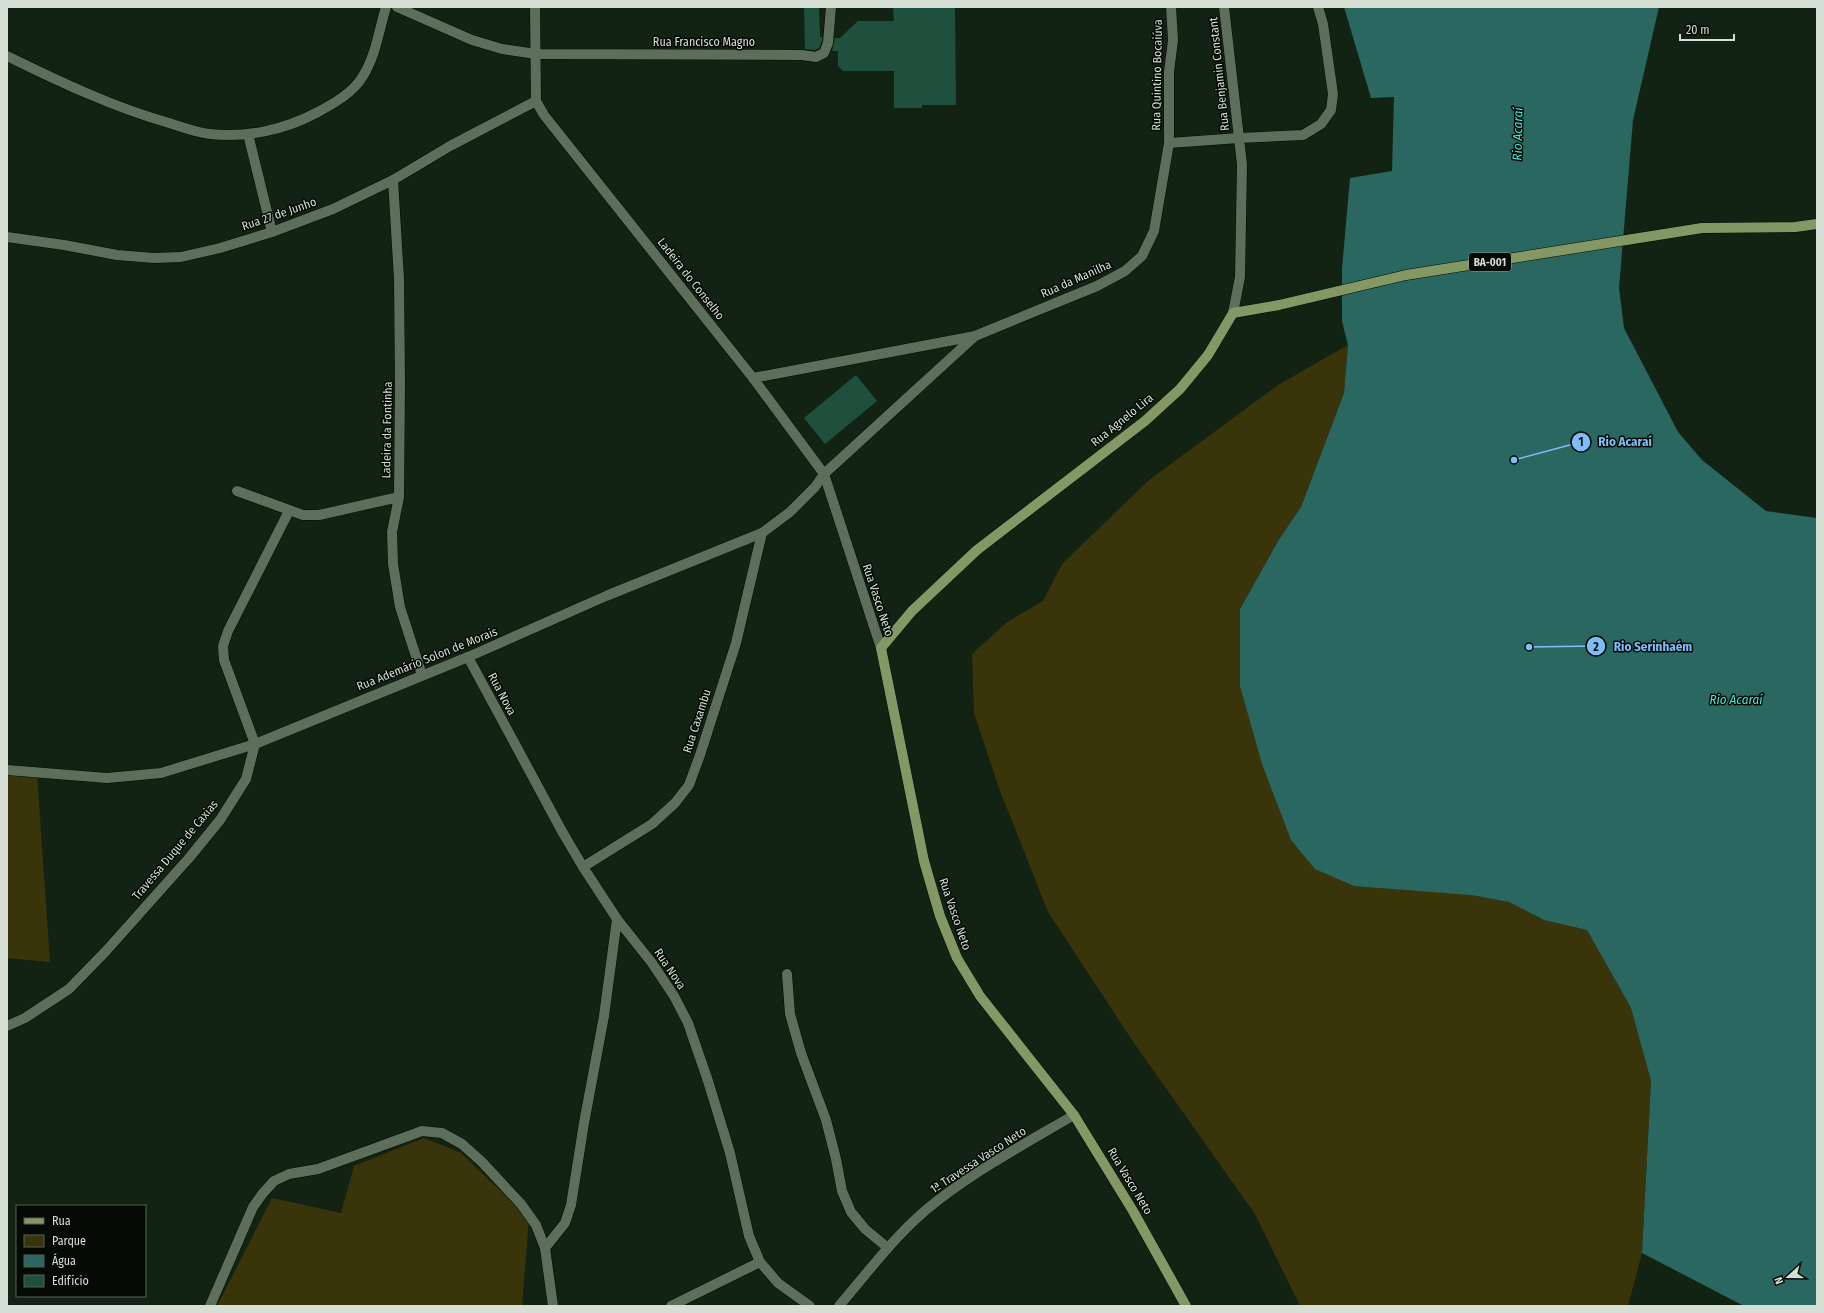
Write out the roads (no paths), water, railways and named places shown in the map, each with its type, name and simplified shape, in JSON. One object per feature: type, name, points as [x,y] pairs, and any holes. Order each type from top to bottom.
[{"type":"main road","name":"BA-001","points":[[1232,313],[1279,305],[1406,275],[1702,228],[1795,227],[1817,224]]},
{"type":"main road","name":"Rua Agnelo Lira","points":[[881,648],[912,610],[977,550],[1145,420],[1180,389],[1208,355],[1232,313]]},
{"type":"main road","name":"Rua Vasco Neto","points":[[881,648],[924,861],[940,916],[957,958],[980,996],[1074,1115],[1133,1211],[1186,1306]]},
{"type":"street","points":[[7,56],[81,92],[135,113],[210,134],[248,134],[280,128],[303,120],[346,94],[362,78],[372,60],[386,7]]},
{"type":"street","name":"Rua Francisco Magno","points":[[397,7],[472,40],[502,49],[536,54],[802,55],[816,57],[824,53],[828,44],[831,7]]},
{"type":"street","points":[[535,7],[536,102]]},
{"type":"street","name":"Rua Quintino Bocaiúva","points":[[1169,143],[1169,72],[1173,40],[1171,7]]},
{"type":"street","name":"Rua Benjamin Constant","points":[[1224,7],[1239,138]]},
{"type":"street","points":[[1169,143],[1303,135],[1321,124],[1331,110],[1333,94],[1323,24],[1318,7]]},
{"type":"street","name":"Rua 27 de Junho","points":[[7,237],[64,245],[117,255],[154,258],[181,257],[220,248],[272,232],[333,209],[393,180],[450,146],[536,102]]},
{"type":"street","name":"Ladeira do Conselho","points":[[536,102],[544,115],[753,378],[824,474]]},
{"type":"street","points":[[248,134],[272,232]]},
{"type":"street","name":"Rua Agnelo Lira","points":[[1232,313],[1240,276],[1242,165],[1239,138]]},
{"type":"street","name":"Rua da Manilha","points":[[753,378],[975,336],[1097,286],[1125,271],[1142,256],[1154,231],[1169,143]]},
{"type":"street","name":"Ladeira da Fontinha","points":[[393,180],[399,279],[400,383],[399,497],[392,532],[393,564],[400,607],[422,675]]},
{"type":"street","name":"Rua da Manilha","points":[[824,474],[975,336]]},
{"type":"street","name":"Rua Vasco Neto","points":[[824,474],[881,648]]},
{"type":"street","name":"Rua Ademário Solon de Morais","points":[[7,770],[107,778],[161,774],[255,744],[468,657],[606,596],[762,533],[790,512],[815,487],[824,474]]},
{"type":"street","points":[[237,491],[289,511],[303,515],[319,516],[399,497]]},
{"type":"street","points":[[255,744],[228,674],[224,660],[223,646],[228,631],[289,511]]},
{"type":"street","name":"Rua Caxambu","points":[[583,867],[652,824],[675,803],[688,786],[700,755],[736,643],[762,533]]},
{"type":"street","name":"Rua Nova","points":[[468,657],[563,833],[583,867],[617,919],[652,963],[674,996],[688,1023],[708,1080],[730,1153],[749,1236],[760,1262],[778,1283],[810,1306]]},
{"type":"street","name":"Travessa Duque de Caxias","points":[[7,1026],[25,1018],[69,990],[184,864],[220,820],[246,779],[255,744]]},
{"type":"street","points":[[545,1248],[565,1223],[571,1204],[604,1016],[617,919]]},
{"type":"street","points":[[787,974],[790,1014],[801,1054],[826,1120],[842,1191],[851,1212],[865,1229],[888,1248]]},
{"type":"street","name":"1ª Travessa Vasco Neto","points":[[839,1306],[888,1248],[936,1202],[972,1176],[1074,1115]]},
{"type":"street","points":[[210,1306],[254,1207],[263,1192],[274,1181],[289,1174],[318,1169],[422,1131],[442,1133],[462,1144],[482,1162],[521,1204],[536,1225],[545,1248],[553,1306]]},
{"type":"street","points":[[671,1306],[760,1262]]},
{"type":"water","points":[[1344,7],[1659,7],[1633,120],[1619,288],[1624,328],[1678,432],[1702,460],[1766,511],[1817,518],[1817,1306],[1744,1306],[1642,1253],[1651,1081],[1631,1008],[1587,930],[1544,920],[1509,902],[1471,895],[1354,886],[1315,869],[1291,840],[1262,764],[1240,686],[1240,609],[1278,541],[1301,507],[1344,393],[1348,345],[1342,321],[1342,269],[1350,178],[1392,171],[1394,97],[1371,98]]},
{"type":"place","name":"Rio Acaraí","points":[[1514,460]]},
{"type":"place","name":"Rio Serinhaém","points":[[1529,647]]}]
